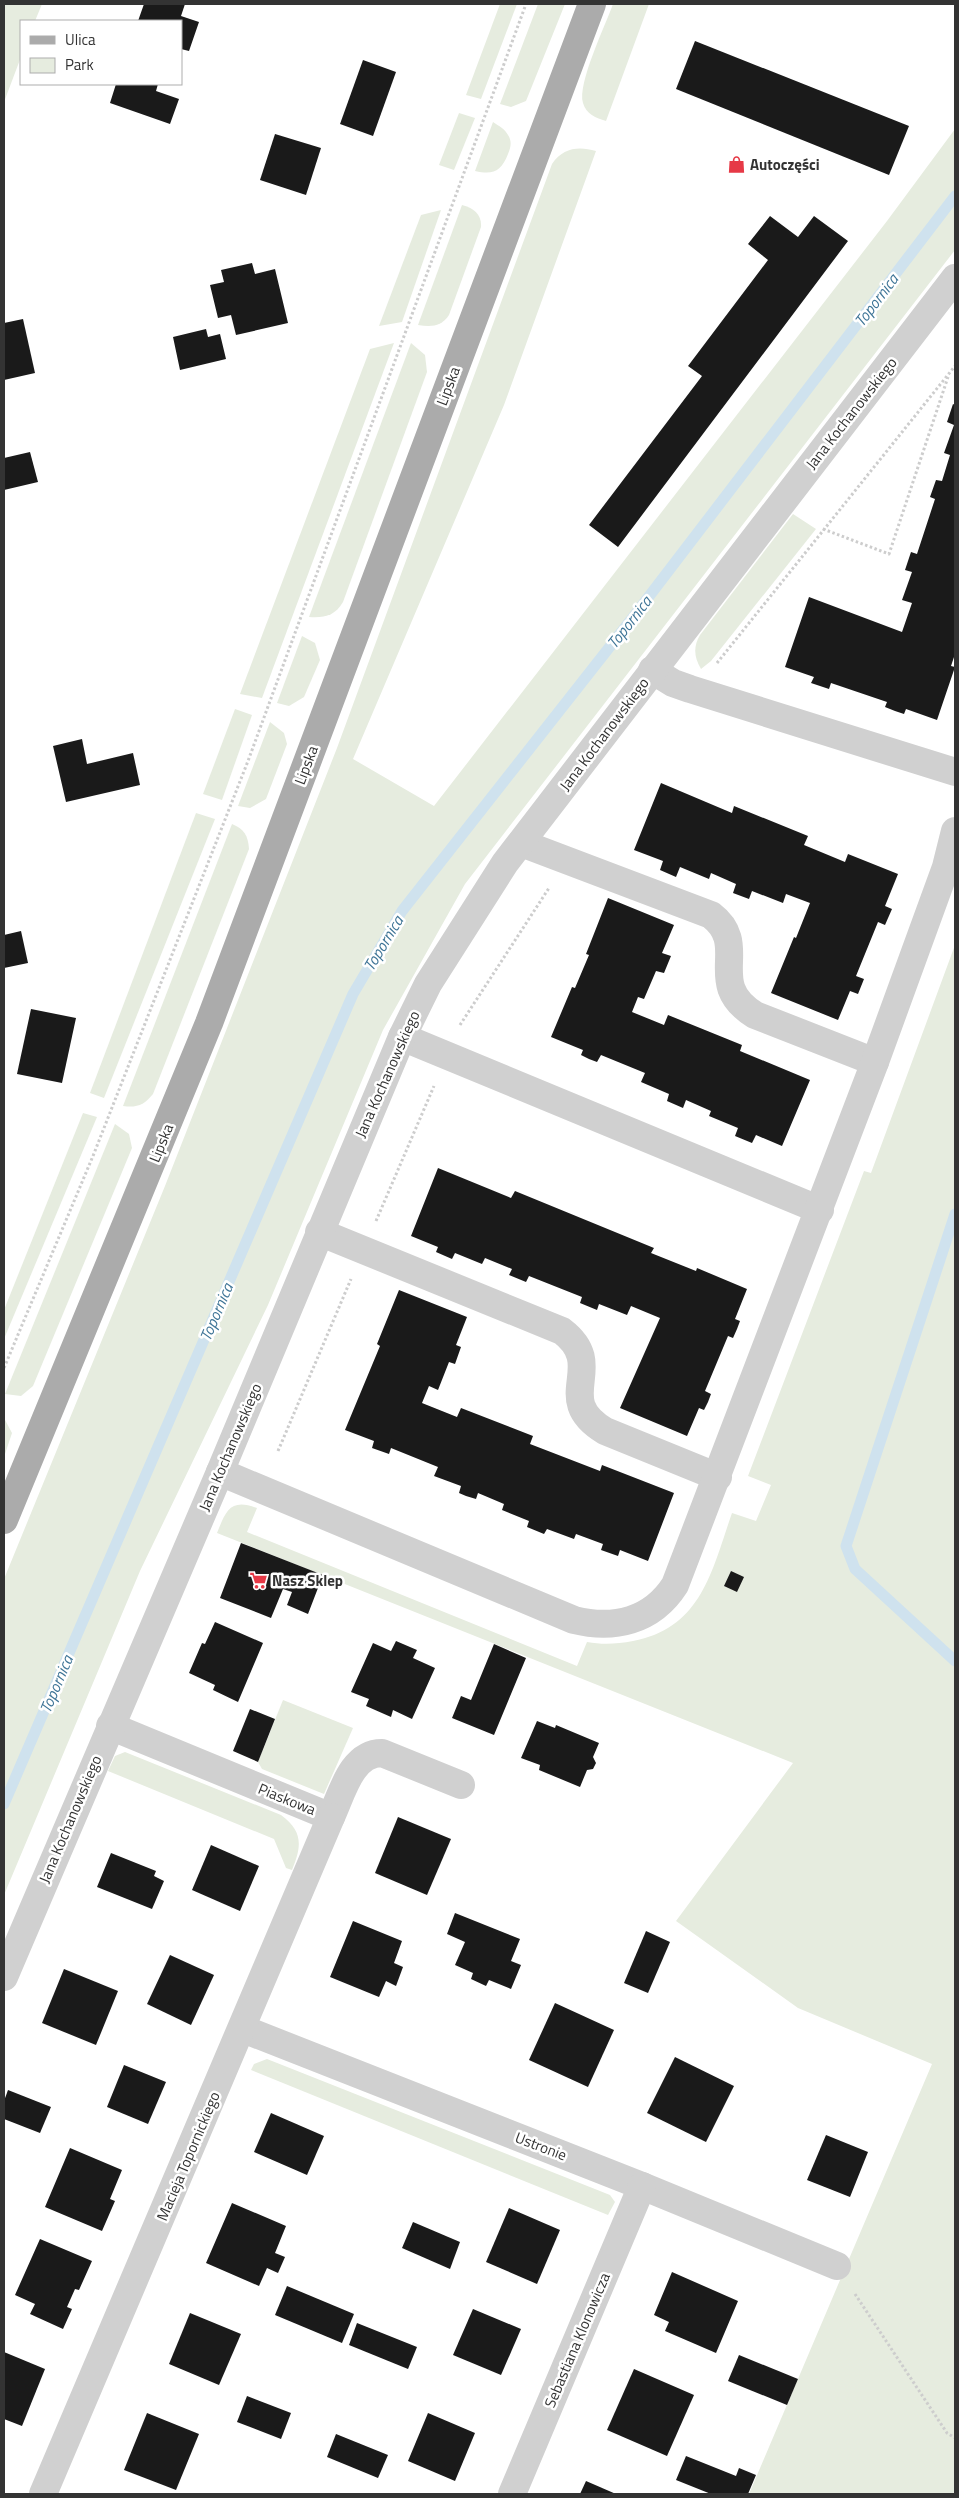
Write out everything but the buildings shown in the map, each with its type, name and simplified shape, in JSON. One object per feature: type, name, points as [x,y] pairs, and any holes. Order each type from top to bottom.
[{"type":"main road","name":"Lipska","points":[[4,1520],[209,1023],[592,4]]},
{"type":"street","name":"Jana Kochanowskiego","points":[[4,1976],[220,1472],[402,1037],[428,984],[488,888],[521,843],[955,278]]},
{"type":"street","points":[[652,670],[690,689],[955,772]]},
{"type":"street","points":[[220,1472],[574,1620],[591,1624],[623,1622],[654,1610],[666,1599],[675,1585],[718,1477],[875,1062],[946,867],[955,831]]},
{"type":"street","points":[[521,843],[711,915],[719,921],[729,939],[728,983],[732,994],[745,1009],[755,1015],[875,1062]]},
{"type":"street","points":[[402,1037],[820,1210]]},
{"type":"street","points":[[319,1232],[562,1331],[570,1337],[581,1354],[583,1363],[579,1403],[594,1425],[718,1477]]},
{"type":"street","name":"Piaskowa","points":[[110,1726],[331,1817],[358,1762],[375,1753],[382,1752],[461,1785]]},
{"type":"street","name":"Macieja Topornickiego","points":[[43,2494],[243,2029],[331,1817]]},
{"type":"street","name":"Ustronie","points":[[243,2029],[642,2186],[837,2266]]},
{"type":"street","name":"Sebastiana Klonowicza","points":[[512,2494],[642,2186]]},
{"type":"path","points":[[4,1368],[93,1156],[248,761],[526,4]]},
{"type":"path","points":[[823,529],[889,554],[950,373]]},
{"type":"path","points":[[837,2266],[947,2433],[955,2438]]},
{"type":"green space","points":[[4,4],[42,4],[35,20],[20,20],[20,60],[4,102]]},
{"type":"green space","points":[[500,4],[517,4],[481,99],[466,95]]},
{"type":"green space","points":[[538,4],[565,4],[526,101],[511,107],[500,104]]},
{"type":"green space","points":[[613,4],[649,4],[606,121],[595,117],[586,110],[582,94],[593,54]]},
{"type":"green space","points":[[459,113],[475,118],[454,170],[439,165]]},
{"type":"green space","points":[[493,122],[507,133],[511,144],[509,151],[502,165],[496,171],[487,173],[475,171]]},
{"type":"green space","points":[[955,129],[955,250],[465,884],[383,1030],[268,1305],[140,1571],[4,1895],[4,1579],[165,1186],[337,748],[552,164],[561,155],[571,150],[596,151],[504,405],[353,759],[434,806],[887,221]]},
{"type":"green space","points":[[462,205],[470,208],[479,216],[481,227],[449,315],[439,324],[418,325]]},
{"type":"green space","points":[[441,210],[402,322],[379,326],[421,215]]},
{"type":"green space","points":[[394,343],[262,698],[240,694],[370,349]]},
{"type":"green space","points":[[411,343],[425,355],[427,372],[343,602],[340,607],[329,615],[309,617]]},
{"type":"green space","points":[[793,514],[816,529],[711,661],[701,669],[695,652],[700,635]]},
{"type":"green space","points":[[302,636],[315,643],[320,660],[304,697],[289,706],[277,703]]},
{"type":"green space","points":[[235,709],[252,715],[222,800],[203,794]]},
{"type":"green space","points":[[270,722],[284,733],[287,744],[266,799],[250,808],[238,806]]},
{"type":"green space","points":[[196,813],[215,819],[104,1098],[90,1093]]},
{"type":"green space","points":[[232,824],[245,833],[249,849],[153,1094],[140,1105],[132,1107],[123,1106]]},
{"type":"green space","points":[[955,945],[955,2494],[749,2494],[932,2064],[798,2008],[676,1921],[793,1763],[217,1533],[223,1518],[230,1508],[248,1505],[257,1508],[247,1532],[577,1666],[587,1642],[610,1644],[633,1641],[656,1634],[675,1624],[701,1594],[718,1555],[732,1513],[756,1521],[771,1485],[748,1476],[864,1171],[871,1173]]},
{"type":"green space","points":[[83,1113],[97,1117],[4,1339],[4,1310]]},
{"type":"green space","points":[[115,1124],[129,1134],[132,1148],[33,1386],[21,1396],[5,1394]]},
{"type":"green space","points":[[4,1418],[12,1433],[4,1457]]},
{"type":"green space","points":[[283,1700],[353,1728],[324,1794],[262,1769],[258,1762]]},
{"type":"green space","points":[[125,1752],[281,1815],[297,1833],[298,1854],[292,1870],[286,1868],[274,1839],[108,1771],[115,1756]]},
{"type":"green space","points":[[267,2059],[610,2195],[615,2202],[608,2215],[251,2070],[254,2064]]},
{"type":"waterway","name":"Topornica","points":[[4,1804],[353,994],[402,911],[634,616],[955,196]]},
{"type":"waterway","points":[[955,1214],[846,1546],[855,1569],[955,1661]]},
{"type":"place","name":"Autoczęści","points":[[736,164]]},
{"type":"place","name":"Nasz Sklep","points":[[258,1580]]}]
